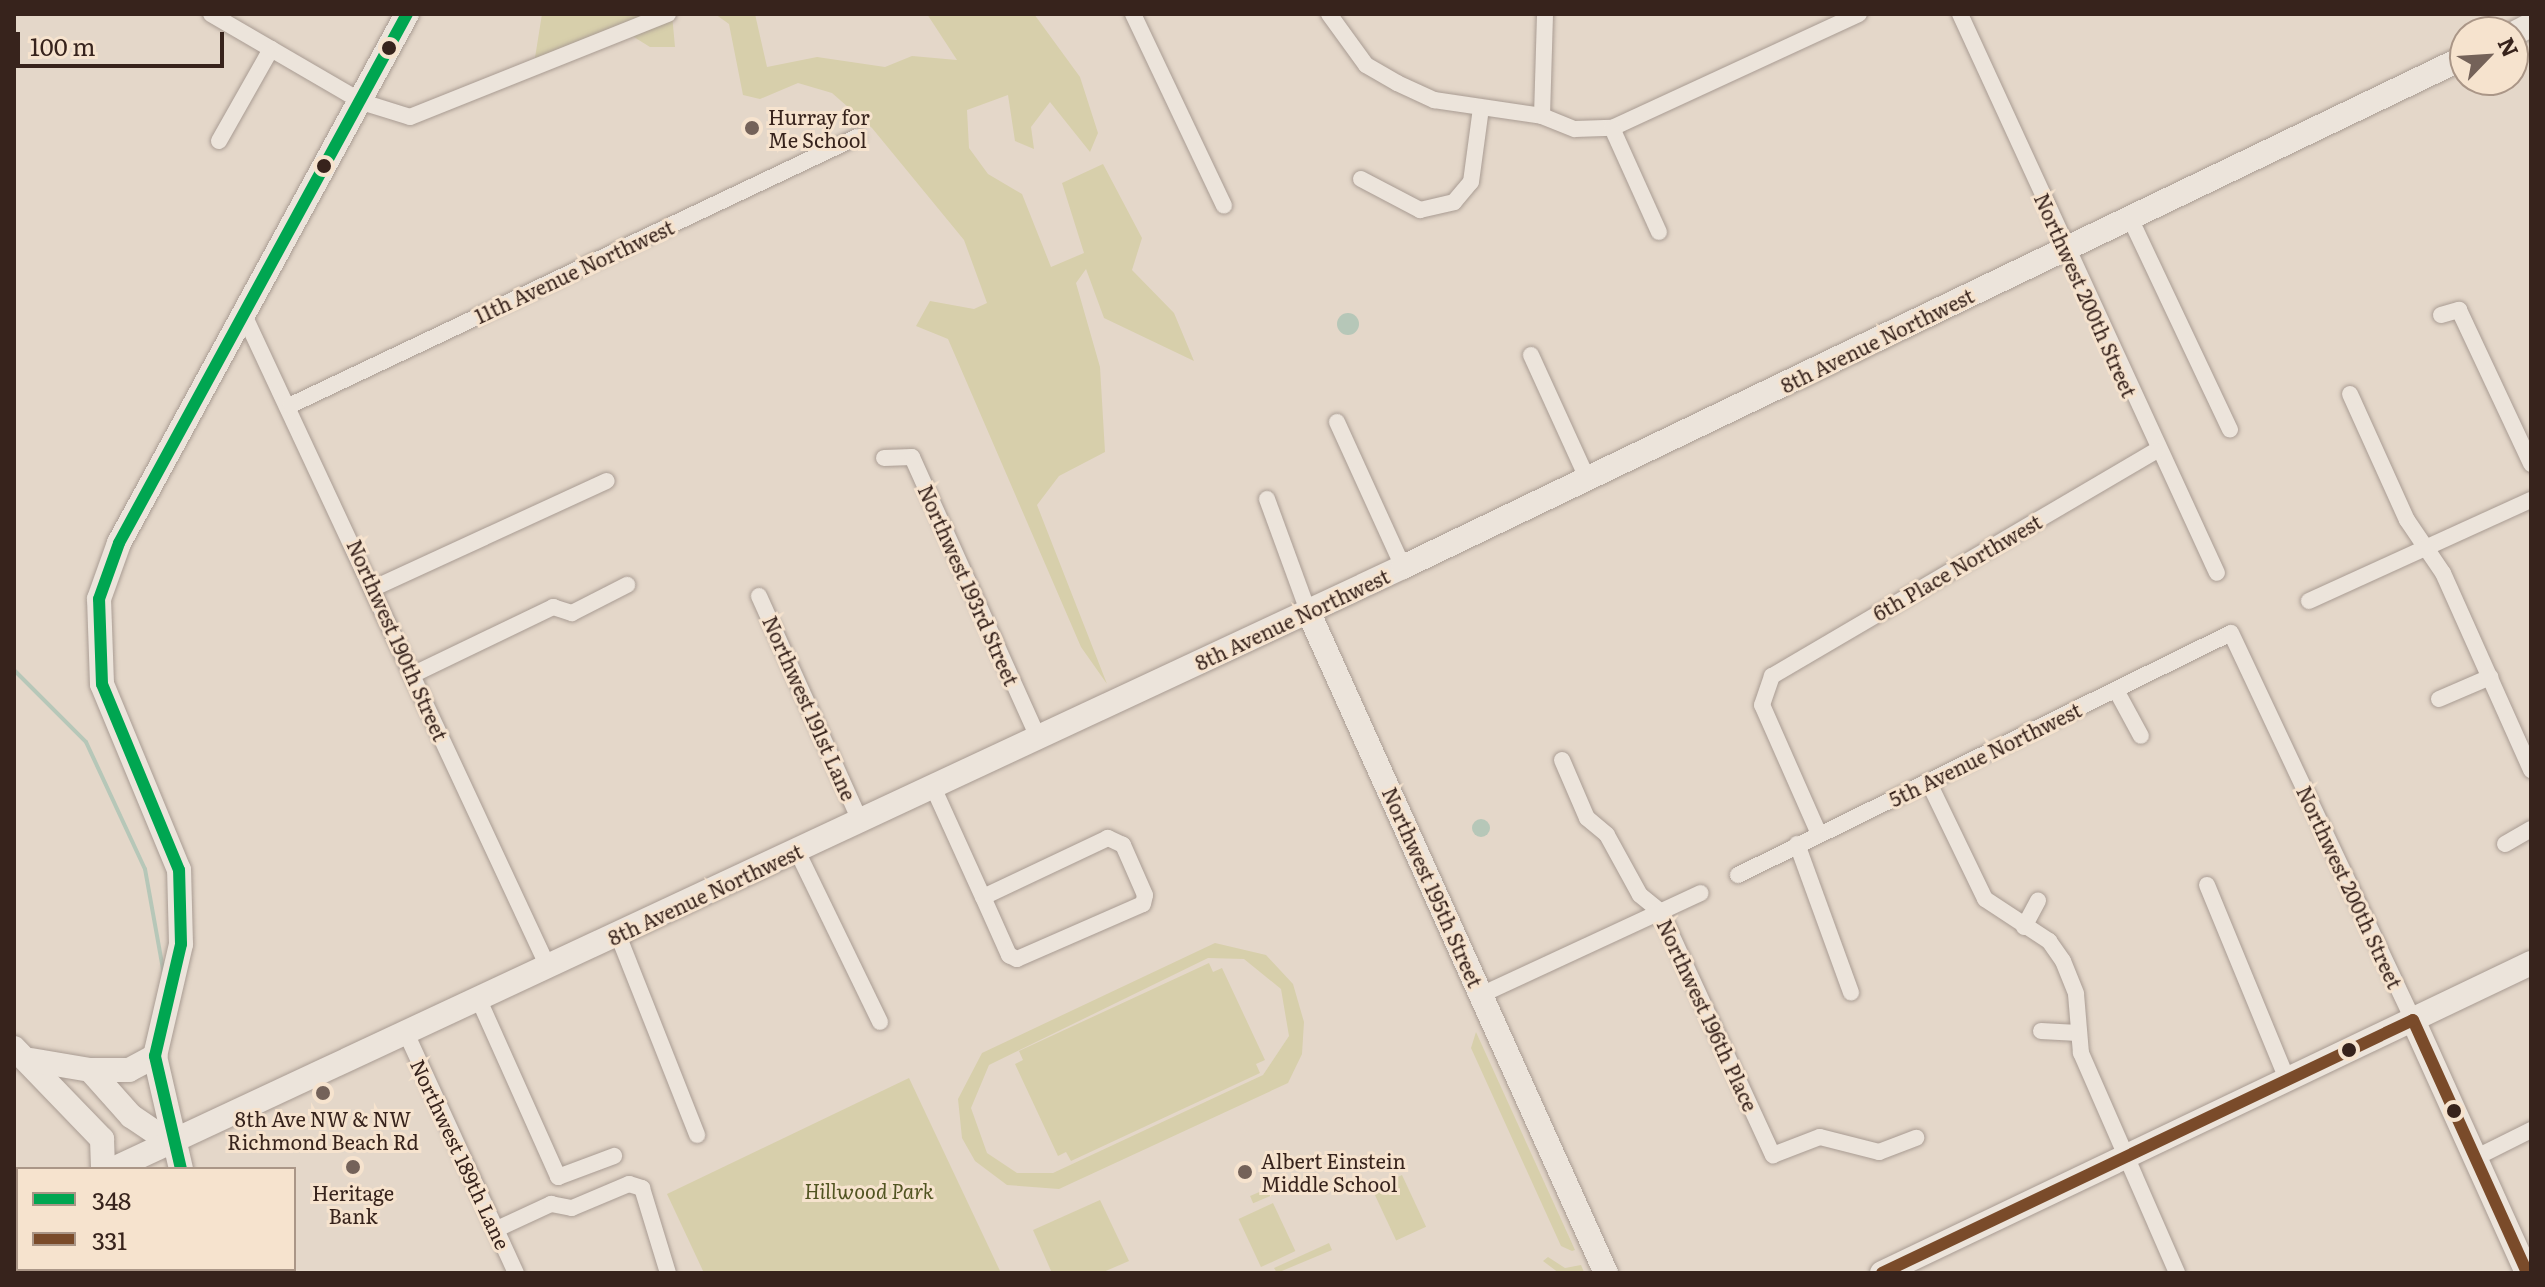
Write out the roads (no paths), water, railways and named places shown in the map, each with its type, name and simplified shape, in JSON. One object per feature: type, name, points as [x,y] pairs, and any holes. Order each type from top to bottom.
[{"type":"main road","points":[[180,1167],[171,1143],[155,1056],[181,944],[179,870],[102,684],[99,599],[119,543],[362,102],[407,14]]},
{"type":"main road","name":"8th Avenue Northwest","points":[[117,1167],[407,1035],[1403,567],[2449,65]]},
{"type":"main road","name":"Northwest 195th Street","points":[[1308,611],[1606,1273]]},
{"type":"main road","points":[[1882,1273],[2531,963]]},
{"type":"main road","name":"Northwest 200th Street","points":[[2413,1020],[2527,1273]]},
{"type":"main road","points":[[23,1054],[90,1070],[129,1070],[155,1056]]},
{"type":"main road","points":[[23,1054],[102,1139],[103,1167]]},
{"type":"main road","points":[[90,1070],[131,1116],[171,1143]]},
{"type":"main road","points":[[70,1108],[108,1122],[131,1116]]},
{"type":"street","points":[[211,14],[362,102],[410,117],[435,114],[668,14]]},
{"type":"street","points":[[1133,14],[1224,206]]},
{"type":"street","points":[[1329,14],[1366,65],[1434,100],[1542,116],[1575,129],[1612,128],[1859,14]]},
{"type":"street","points":[[1542,116],[1545,14]]},
{"type":"street","name":"Northwest 200th Street","points":[[1960,14],[2156,451],[2217,573]]},
{"type":"street","points":[[219,141],[271,49]]},
{"type":"street","points":[[1361,179],[1420,210],[1454,202],[1471,182],[1481,108]]},
{"type":"street","points":[[1612,128],[1659,232]]},
{"type":"street","name":"11th Avenue Northwest","points":[[291,405],[857,137]]},
{"type":"street","points":[[2130,218],[2230,430]]},
{"type":"street","points":[[2441,315],[2459,310],[2531,464]]},
{"type":"street","name":"Northwest 190th Street","points":[[244,315],[291,405],[548,967]]},
{"type":"street","points":[[1531,355],[1587,478]]},
{"type":"street","points":[[2350,394],[2490,677],[2531,770]]},
{"type":"street","points":[[1337,422],[1403,567]]},
{"type":"street","name":"6th Place Northwest","points":[[1819,834],[1762,705],[1763,689],[1772,676],[2156,451]]},
{"type":"street","name":"Northwest 193rd Street","points":[[884,458],[912,457],[1038,737]]},
{"type":"street","points":[[374,588],[607,481]]},
{"type":"street","name":"Northwest 195th Street","points":[[1267,499],[1308,611]]},
{"type":"street","points":[[2309,601],[2531,500]]},
{"type":"street","points":[[412,675],[553,607],[572,613],[627,585]]},
{"type":"street","name":"Northwest 191st Lane","points":[[759,596],[860,821]]},
{"type":"street","name":"Northwest 200th Street","points":[[2231,633],[2413,1020]]},
{"type":"street","name":"5th Avenue Northwest","points":[[1738,875],[2231,633]]},
{"type":"street","points":[[2439,699],[2490,677]]},
{"type":"street","points":[[2116,690],[2141,736]]},
{"type":"street","name":"Northwest 196th Place","points":[[1562,760],[1587,818],[1607,835],[1640,895],[1661,912],[1773,1155],[1820,1137],[1839,1136],[1879,1152],[1916,1138]]},
{"type":"street","points":[[1929,783],[1985,899],[2063,961],[2076,994],[2078,1033],[2122,1157],[2177,1273]]},
{"type":"street","points":[[933,787],[1009,955],[1025,959],[1143,904],[1117,841],[1108,838],[983,897]]},
{"type":"street","points":[[2505,844],[2531,829]]},
{"type":"street","points":[[1797,844],[1851,992]]},
{"type":"street","points":[[797,851],[880,1022]]},
{"type":"street","points":[[2207,885],[2287,1079]]},
{"type":"street","points":[[1481,995],[1701,893]]},
{"type":"street","points":[[2024,927],[2038,901]]},
{"type":"street","points":[[618,935],[697,1135]]},
{"type":"street","points":[[479,1000],[558,1177],[614,1156]]},
{"type":"street","points":[[2041,1031],[2078,1033]]},
{"type":"street","name":"Northwest 189th Lane","points":[[407,1035],[516,1273]]},
{"type":"street","points":[[2475,1158],[2531,1130]]},
{"type":"street","points":[[497,1229],[551,1204],[572,1208],[629,1184],[642,1188],[668,1273]]},
{"type":"waterway","points":[[14,670],[86,742],[145,869],[164,975]]},
{"type":"place","name":"Hurray for Me School","points":[[752,128]]},
{"type":"place","name":"8th Ave NW & NW Richmond Beach Rd","points":[[323,1093]]},
{"type":"place","name":"Heritage Bank","points":[[353,1167]]},
{"type":"place","name":"Albert Einstein Middle School","points":[[1245,1172]]},
{"type":"park label","name":"Hillwood Park","points":[[869,1190]]}]
